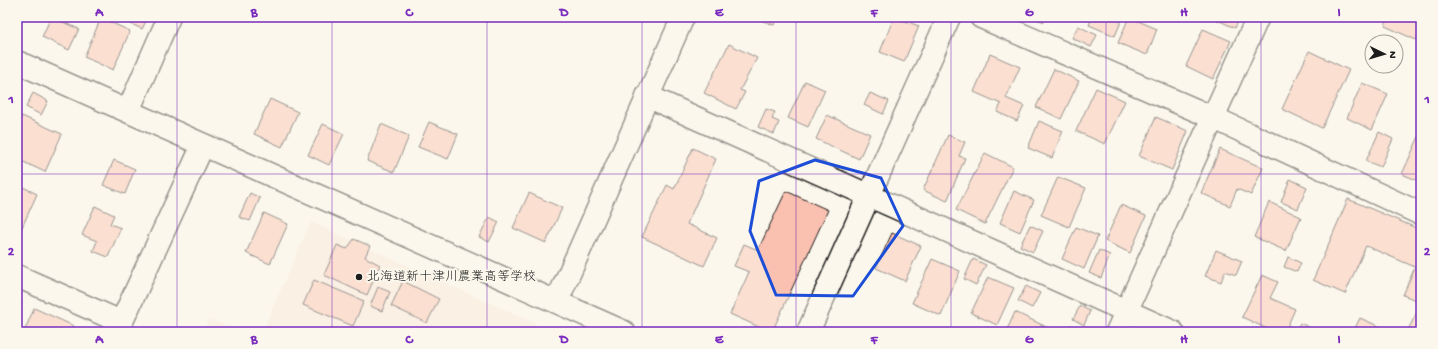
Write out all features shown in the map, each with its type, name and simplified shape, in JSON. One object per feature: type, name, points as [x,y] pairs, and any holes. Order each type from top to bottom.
[{"type":"street","points":[[128,111],[169,17]]},
{"type":"street","points":[[557,301],[683,17]]},
{"type":"street","points":[[808,332],[949,17]]},
{"type":"street","points":[[981,17],[1214,118],[1421,214]]},
{"type":"street","points":[[1117,332],[1258,17]]},
{"type":"street","points":[[17,62],[624,332]]},
{"type":"street","points":[[648,96],[1173,332]]},
{"type":"street","points":[[17,276],[119,327],[203,145]]},
{"type":"highlighted area","points":[[815,160],[881,178],[903,226],[853,296],[776,295],[750,231],[759,181]]},
{"type":"shaded area","name":"北海道新十津川農業高等学校","points":[[311,222],[554,332],[262,332]]},
{"type":"shaded area","points":[[209,319],[243,332],[203,332]]},
{"type":"building","points":[[51,17],[79,29],[69,50],[42,37]]},
{"type":"building","points":[[116,17],[148,17],[142,29]]},
{"type":"building","points":[[752,17],[777,17],[774,25]]},
{"type":"building","points":[[894,17],[919,26],[904,62],[880,52]]},
{"type":"building","points":[[1032,17],[1046,17],[1044,22]]},
{"type":"building","points":[[1092,17],[1123,17],[1115,36],[1089,25]]},
{"type":"building","points":[[1129,17],[1157,29],[1147,55],[1118,43]]},
{"type":"building","points":[[1211,17],[1240,17],[1235,28]]},
{"type":"building","points":[[1388,17],[1421,17],[1421,29],[1416,40],[1385,26]]},
{"type":"building","points":[[101,18],[130,31],[113,70],[84,57]]},
{"type":"building","points":[[1078,26],[1097,35],[1091,47],[1072,38]]},
{"type":"building","points":[[1203,29],[1231,41],[1213,79],[1186,66]]},
{"type":"building","points":[[729,44],[757,58],[740,90],[745,92],[736,109],[704,93]]},
{"type":"building","points":[[1309,51],[1349,70],[1322,128],[1282,109]]},
{"type":"building","points":[[990,54],[1020,67],[1006,98],[1024,106],[1017,121],[997,112],[1001,104],[974,92]]},
{"type":"building","points":[[1054,69],[1079,81],[1061,119],[1036,107]]},
{"type":"building","points":[[805,81],[825,90],[808,127],[788,118]]},
{"type":"building","points":[[1362,83],[1388,94],[1372,130],[1347,118]]},
{"type":"building","points":[[1096,88],[1125,101],[1105,144],[1076,131]]},
{"type":"building","points":[[33,93],[48,101],[41,115],[26,107]]},
{"type":"building","points":[[870,93],[889,101],[883,114],[864,105]]},
{"type":"building","points":[[270,99],[298,112],[282,147],[254,134]]},
{"type":"building","points":[[766,109],[775,112],[772,119],[779,122],[774,134],[758,127]]},
{"type":"building","points":[[827,115],[870,134],[859,159],[816,139]]},
{"type":"building","points":[[22,116],[62,134],[45,172],[17,159],[17,127]]},
{"type":"building","points":[[1156,117],[1188,131],[1172,170],[1139,156]]},
{"type":"building","points":[[1039,121],[1063,131],[1052,158],[1028,148]]},
{"type":"building","points":[[429,122],[458,134],[448,159],[418,147]]},
{"type":"building","points":[[323,124],[344,134],[329,165],[308,155]]},
{"type":"building","points":[[381,124],[409,136],[394,172],[367,161]]},
{"type":"building","points":[[1379,132],[1393,139],[1381,167],[1366,161]]},
{"type":"building","points":[[1421,132],[1421,182],[1402,174]]},
{"type":"building","points":[[948,135],[965,142],[959,156],[965,158],[947,201],[923,190]]},
{"type":"building","points":[[693,148],[716,159],[687,224],[717,238],[704,266],[642,237],[667,185],[674,189]]},
{"type":"building","points":[[1220,149],[1263,168],[1251,195],[1237,189],[1230,206],[1201,193]]},
{"type":"building","points":[[985,153],[1013,167],[985,224],[956,210]]},
{"type":"building","points":[[114,160],[135,169],[125,194],[103,185]]},
{"type":"building","points":[[1058,177],[1086,188],[1069,227],[1041,215]]},
{"type":"building","points":[[1290,179],[1307,187],[1298,209],[1281,202]]},
{"type":"building","points":[[17,184],[37,194],[19,234],[17,234]]},
{"type":"building","points":[[786,191],[828,210],[772,332],[770,332],[730,314],[749,272],[734,266],[744,244],[758,250]]},
{"type":"building","points":[[1014,191],[1034,200],[1020,232],[1000,223]]},
{"type":"building","points":[[250,193],[260,198],[250,221],[239,217]]},
{"type":"building","points":[[529,193],[562,208],[546,243],[513,228]]},
{"type":"building","points":[[1348,199],[1421,230],[1421,302],[1403,295],[1415,267],[1366,246],[1345,294],[1313,280]]},
{"type":"building","points":[[1269,202],[1301,217],[1286,251],[1254,237]]},
{"type":"building","points":[[1121,205],[1146,216],[1130,253],[1105,241]]},
{"type":"building","points":[[95,206],[114,215],[110,224],[121,228],[108,257],[93,251],[97,241],[82,235]]},
{"type":"building","points":[[264,213],[288,224],[270,264],[246,253]]},
{"type":"building","points":[[489,217],[499,222],[489,242],[479,237]]},
{"type":"building","points":[[1030,225],[1043,231],[1033,252],[1020,246]]},
{"type":"building","points":[[1076,227],[1098,236],[1084,269],[1062,259]]},
{"type":"building","points":[[892,233],[921,246],[905,281],[876,268]]},
{"type":"building","points":[[354,239],[370,246],[365,257],[380,265],[367,295],[324,275],[337,245],[347,249]]},
{"type":"building","points":[[1099,250],[1110,255],[1101,278],[1089,273]]},
{"type":"building","points":[[1216,250],[1242,261],[1236,275],[1225,271],[1221,282],[1205,276]]},
{"type":"building","points":[[1288,257],[1301,263],[1297,272],[1284,267]]},
{"type":"building","points":[[932,259],[960,271],[941,316],[912,303]]},
{"type":"building","points":[[973,259],[986,265],[976,285],[964,279]]},
{"type":"building","points":[[1262,275],[1278,282],[1270,298],[1295,309],[1285,332],[1274,332],[1242,317]]},
{"type":"building","points":[[988,277],[1014,288],[997,325],[971,313]]},
{"type":"building","points":[[314,280],[364,301],[353,326],[303,305]]},
{"type":"building","points":[[403,281],[439,299],[427,323],[391,306]]},
{"type":"building","points":[[1026,286],[1040,293],[1032,308],[1018,301]]},
{"type":"building","points":[[378,287],[390,292],[382,311],[370,306]]},
{"type":"building","points":[[17,300],[22,303],[17,315]]},
{"type":"building","points":[[1080,306],[1090,311],[1084,325],[1073,319]]},
{"type":"building","points":[[34,308],[74,326],[72,332],[24,332]]},
{"type":"building","points":[[1419,308],[1421,309],[1421,332],[1412,332],[1408,330]]},
{"type":"building","points":[[1015,312],[1055,331],[1006,332]]},
{"type":"building","points":[[1360,318],[1392,332],[1353,332]]},
{"type":"building","points":[[1300,323],[1319,332],[1295,332]]},
{"type":"building","points":[[1070,325],[1087,332],[1067,332]]},
{"type":"building","points":[[221,328],[230,332],[220,332]]},
{"type":"place","name":"北海道新十津川農業高等学校","points":[[359,277]]}]
